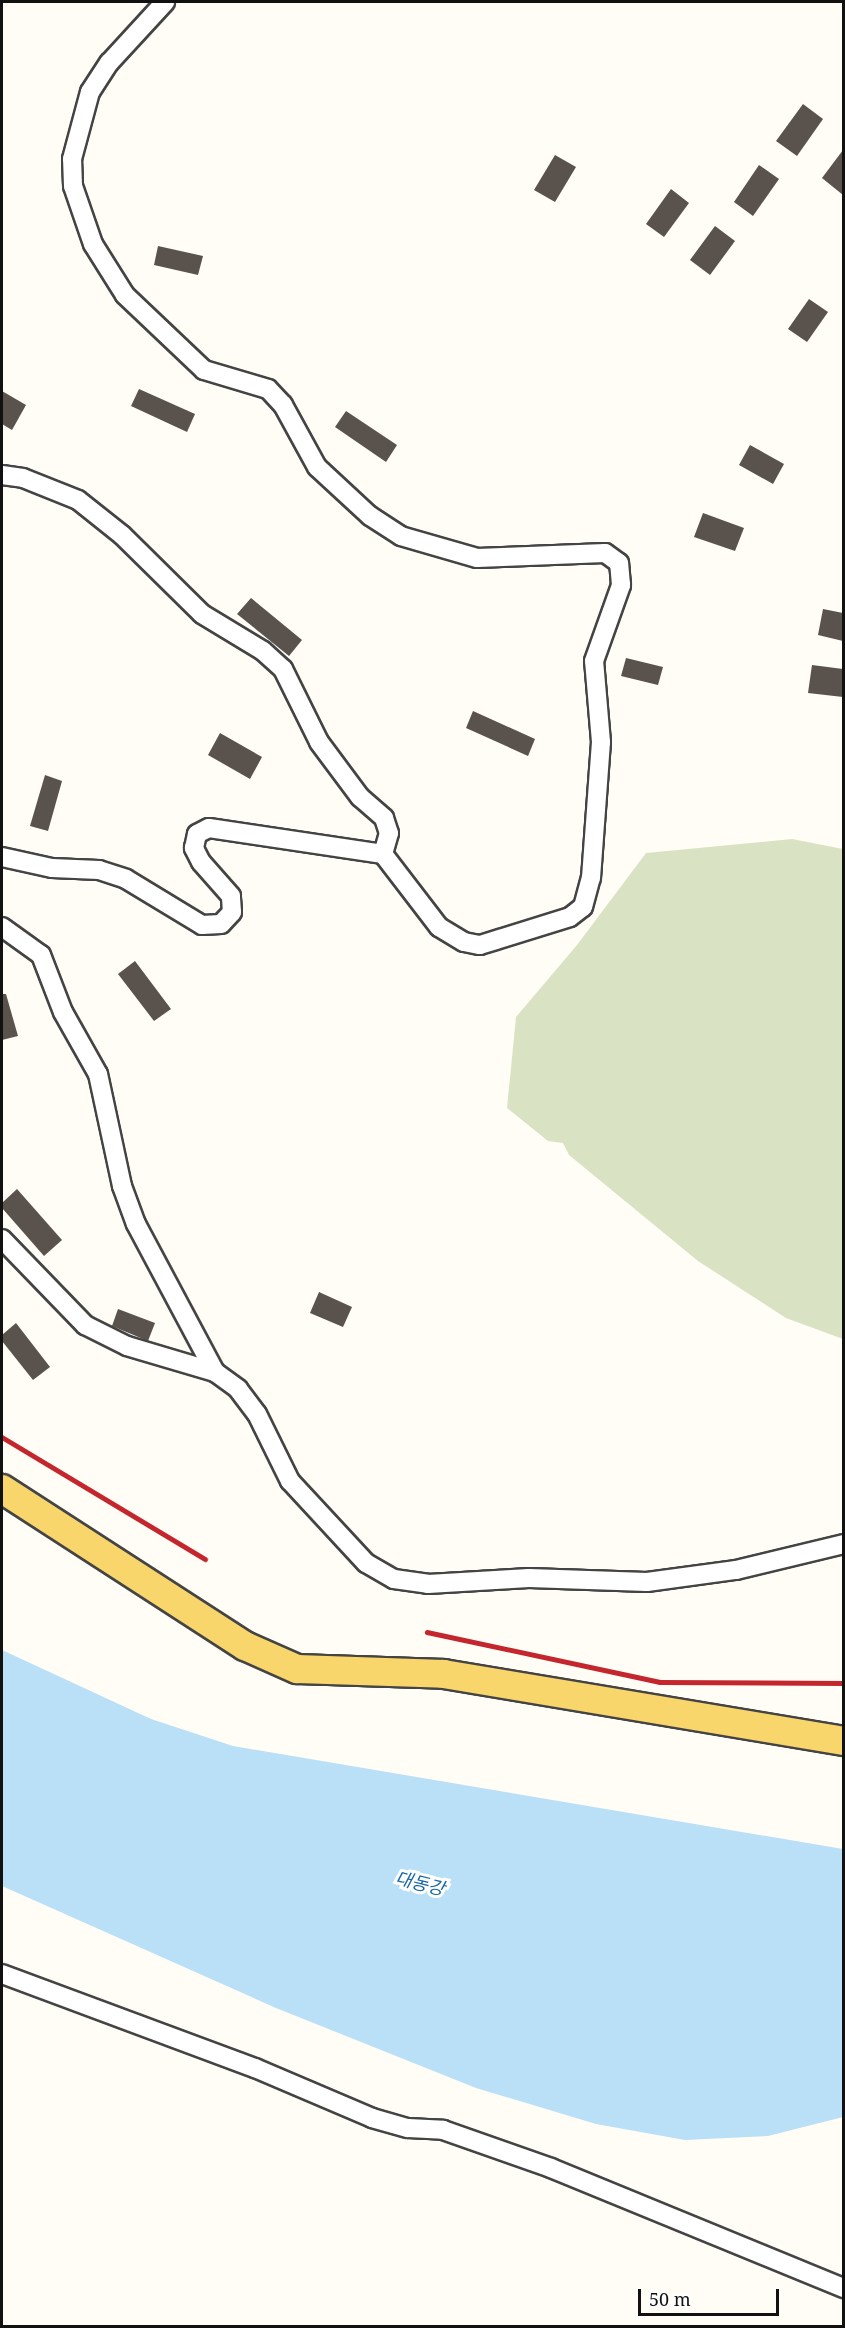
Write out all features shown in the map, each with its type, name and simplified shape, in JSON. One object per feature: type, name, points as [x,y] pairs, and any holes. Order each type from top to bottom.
[{"type":"main road","points":[[2,1488],[245,1646],[297,1669],[444,1674],[843,1741]]},
{"type":"street","points":[[2,857],[52,868],[99,870],[126,879],[202,925],[221,924],[232,912],[231,897],[201,862],[194,848],[197,834],[209,828],[383,854],[439,927],[464,942],[480,945],[570,917],[583,908],[591,878],[601,742],[594,661],[621,585],[619,563],[605,553],[477,558],[401,536],[369,516],[317,466],[283,405],[268,388],[204,370],[125,295],[93,244],[73,186],[72,159],[90,92],[109,63],[165,2]]},
{"type":"street","points":[[2,475],[23,478],[78,500],[122,535],[202,614],[263,651],[283,669],[319,742],[360,797],[384,818],[389,833],[383,854]]},
{"type":"street","points":[[2,927],[41,955],[63,1012],[98,1074],[122,1186],[136,1224],[215,1372]]},
{"type":"street","points":[[2,1239],[85,1325],[128,1346],[215,1372],[238,1389],[257,1414],[290,1481],[366,1563],[394,1579],[428,1584],[529,1578],[647,1582],[736,1570],[843,1544]]},
{"type":"street","points":[[2,1974],[255,2068],[372,2118],[408,2128],[443,2130],[551,2168],[843,2288]]},
{"type":"green space","points":[[792,839],[843,849],[843,1339],[786,1318],[698,1261],[569,1155],[563,1143],[548,1141],[507,1108],[516,1017],[577,945],[646,853]]},
{"type":"water","name":"대동강","points":[[2,1650],[151,1719],[233,1746],[843,1849],[843,2117],[768,2136],[685,2140],[596,2124],[476,2088],[276,2008],[2,1886]]},
{"type":"building","points":[[803,104],[823,119],[797,156],[776,141]]},
{"type":"building","points":[[843,150],[843,195],[822,178]]},
{"type":"building","points":[[555,155],[576,167],[555,202],[534,190]]},
{"type":"building","points":[[759,165],[779,179],[753,216],[734,202]]},
{"type":"building","points":[[671,189],[689,203],[664,237],[646,224]]},
{"type":"building","points":[[715,226],[735,241],[710,275],[690,260]]},
{"type":"building","points":[[158,246],[203,256],[198,275],[154,265]]},
{"type":"building","points":[[809,299],[828,312],[807,342],[788,329]]},
{"type":"building","points":[[139,389],[195,414],[187,432],[131,406]]},
{"type":"building","points":[[2,391],[26,405],[12,430],[2,424]]},
{"type":"building","points":[[346,411],[397,445],[386,462],[335,427]]},
{"type":"building","points":[[750,445],[784,464],[773,484],[739,465]]},
{"type":"building","points":[[703,513],[744,528],[735,551],[694,537]]},
{"type":"building","points":[[251,598],[302,640],[289,656],[237,614]]},
{"type":"building","points":[[823,609],[843,613],[843,641],[818,635]]},
{"type":"building","points":[[626,658],[663,667],[658,685],[621,676]]},
{"type":"building","points":[[812,665],[843,669],[843,697],[808,693]]},
{"type":"building","points":[[473,711],[535,739],[528,756],[466,728]]},
{"type":"building","points":[[220,733],[262,757],[250,779],[208,755]]},
{"type":"building","points":[[45,775],[62,781],[48,831],[30,826]]},
{"type":"building","points":[[135,961],[171,1009],[154,1021],[118,974]]},
{"type":"building","points":[[2,994],[6,994],[18,1036],[2,1040]]},
{"type":"building","points":[[17,1189],[62,1240],[44,1256],[2,1208],[2,1203]]},
{"type":"building","points":[[319,1292],[352,1307],[343,1327],[310,1313]]},
{"type":"building","points":[[118,1309],[155,1323],[148,1341],[112,1326]]},
{"type":"building","points":[[16,1323],[50,1367],[33,1380],[2,1341],[2,1335]]},
{"type":"railway","points":[[2,1437],[205,1559]]},
{"type":"railway","points":[[427,1632],[660,1682],[844,1683]]}]
